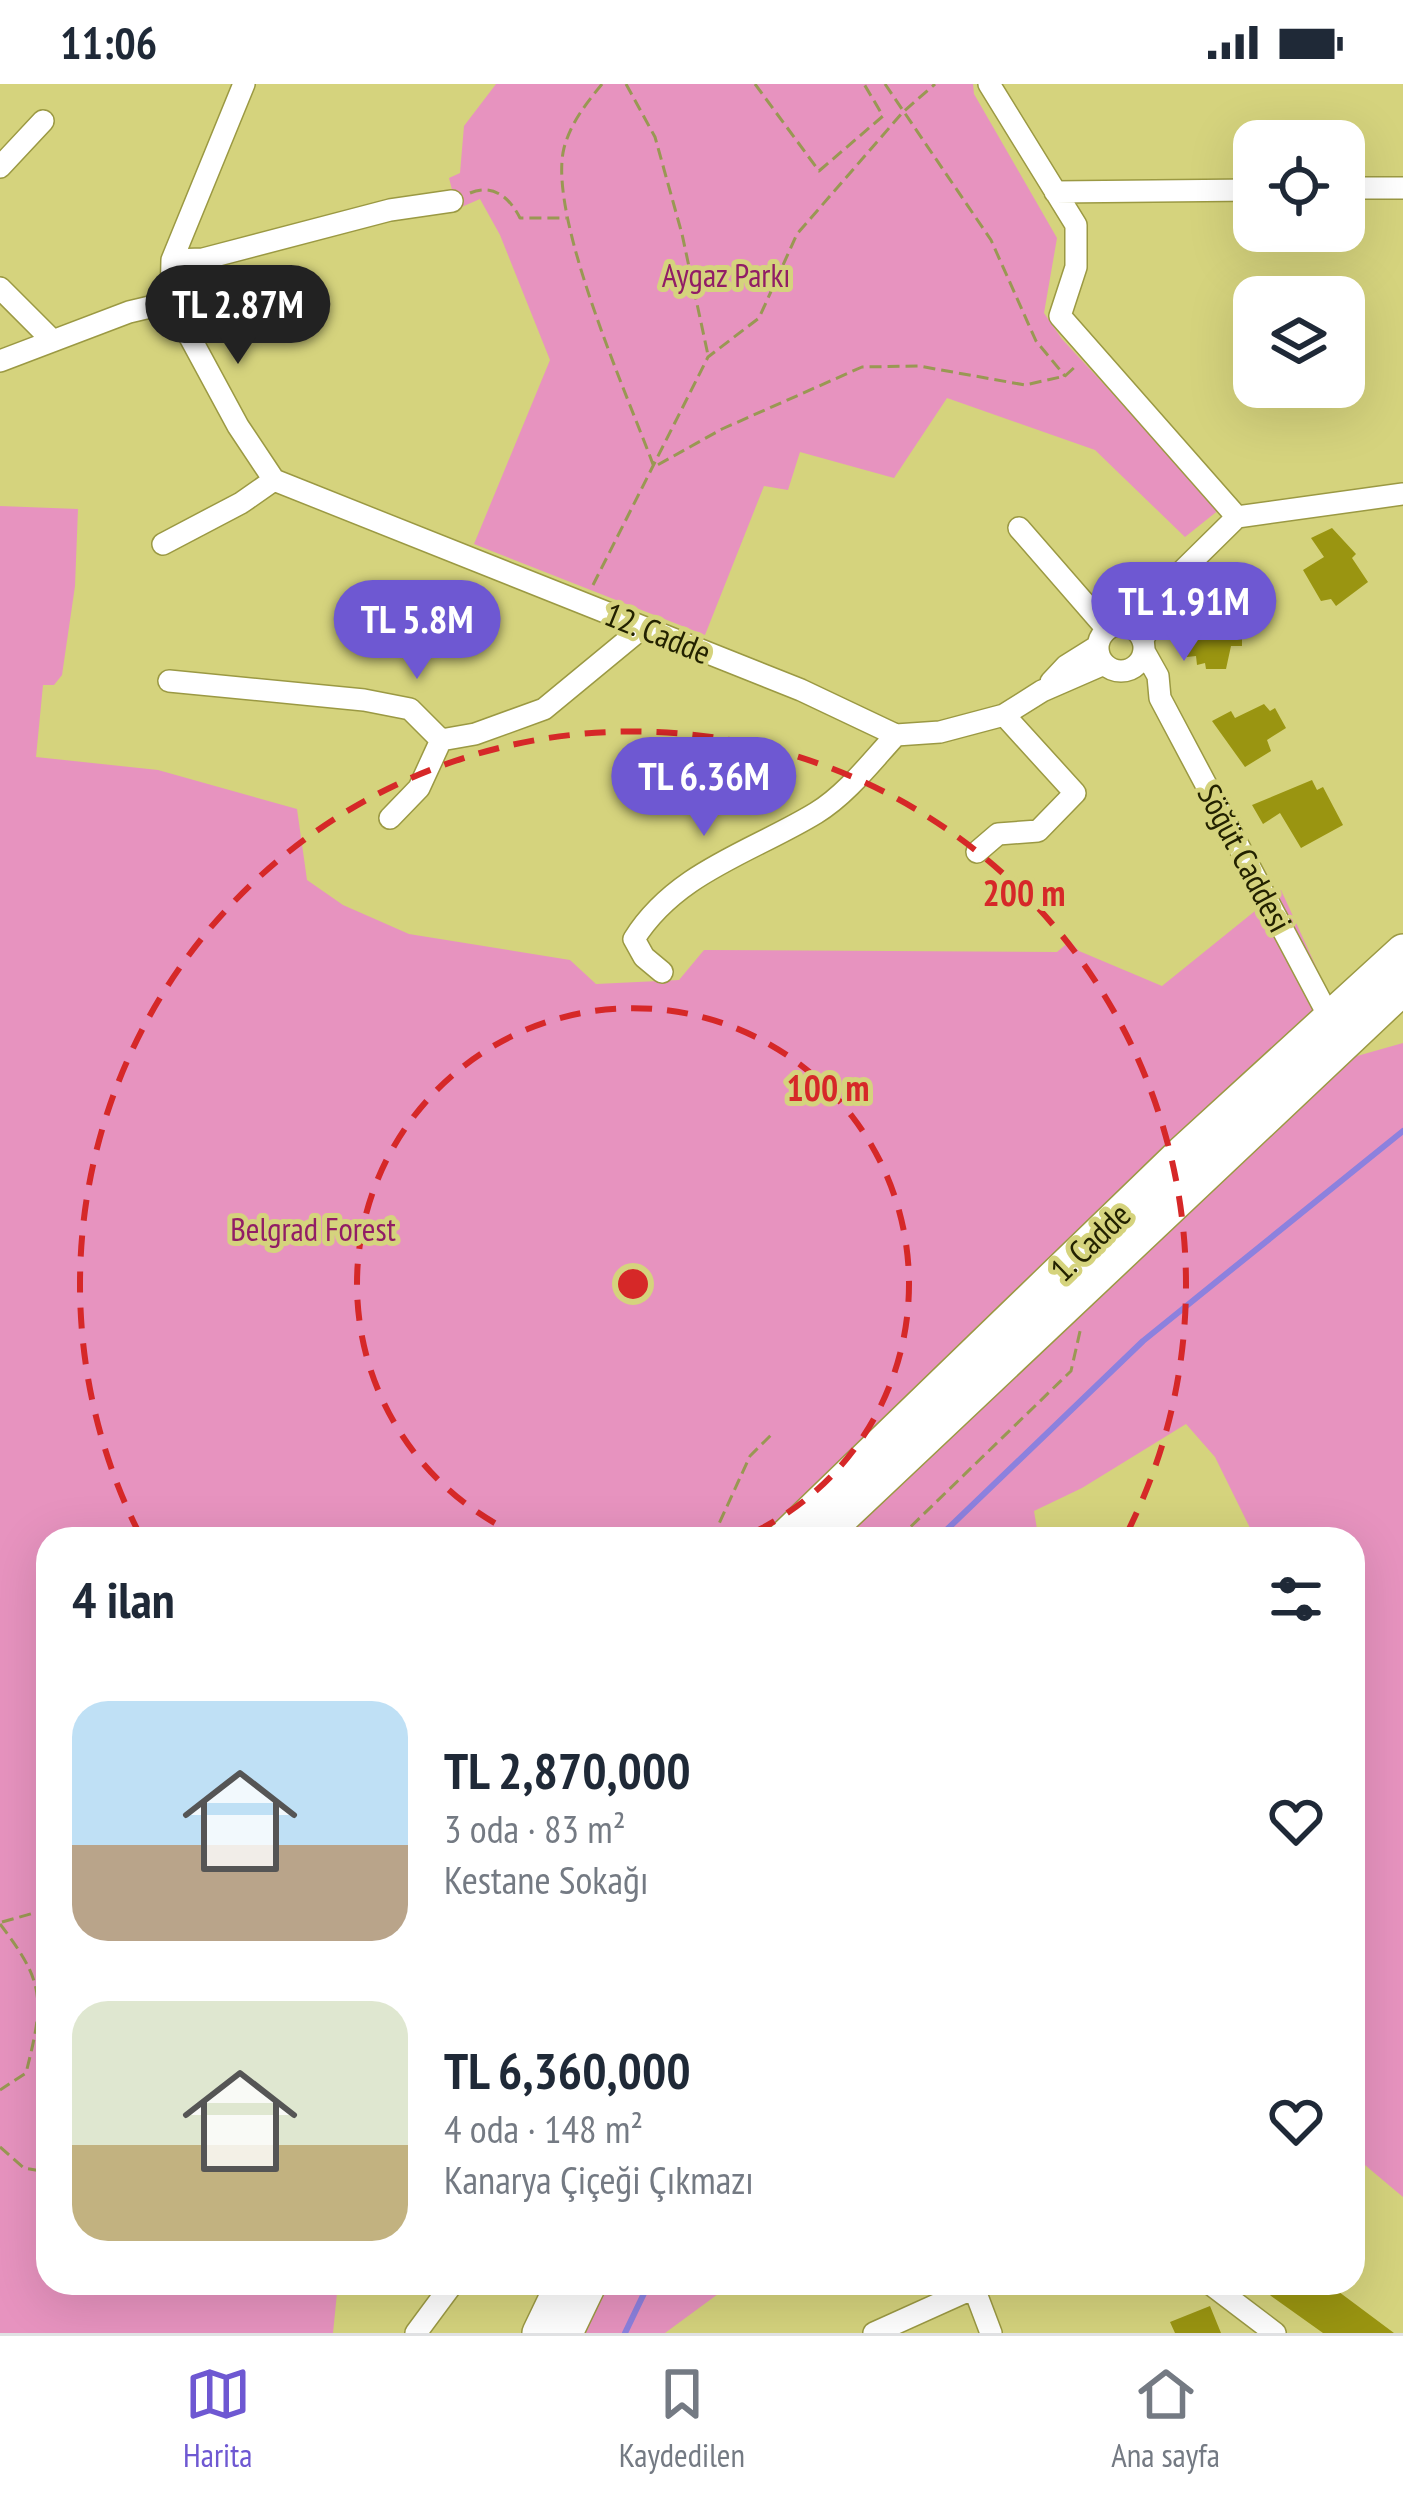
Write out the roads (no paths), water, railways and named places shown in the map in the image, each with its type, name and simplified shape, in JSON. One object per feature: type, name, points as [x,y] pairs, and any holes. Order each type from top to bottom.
[{"type":"main road","name":"1. Cadde","points":[[832,1527],[1337,1030],[1403,951]]},
{"type":"main road","name":"1. Cadde","points":[[795,1527],[1182,1153],[1337,1030],[1403,988]]},
{"type":"main road","points":[[539,2333],[557,2295]]},
{"type":"main road","points":[[566,2333],[584,2295]]},
{"type":"street","points":[[163,544],[274,480],[238,426],[171,302],[172,260],[244,84]]},
{"type":"street","points":[[989,84],[1076,225],[1076,267],[1060,316],[1237,517]]},
{"type":"street","points":[[0,167],[43,121]]},
{"type":"street","points":[[1365,188],[1403,188]]},
{"type":"street","points":[[1055,192],[1233,190]]},
{"type":"street","points":[[172,260],[203,259],[390,210],[452,201]]},
{"type":"street","points":[[0,288],[52,340]]},
{"type":"street","points":[[0,361],[129,312],[171,302]]},
{"type":"street","name":"12. Cadde","points":[[274,480],[801,690],[896,735]]},
{"type":"street","points":[[1111,647],[1151,594],[1171,582],[1237,517],[1403,494]]},
{"type":"street","points":[[1018,528],[1111,647],[1160,698]]},
{"type":"street","points":[[1111,647],[1139,663],[1171,582]]},
{"type":"street","points":[[441,740],[475,734],[544,709],[641,629]]},
{"type":"street","points":[[662,972],[644,957],[634,939],[650,913],[707,869],[820,811],[896,735],[940,732],[1004,715],[1042,691],[1066,666],[1111,647],[1136,630],[1144,646]]},
{"type":"street","name":"Söğüt Caddesi","points":[[1144,646],[1158,676],[1160,698],[1337,1030]]},
{"type":"street","points":[[169,681],[364,700],[410,710],[441,740]]},
{"type":"street","points":[[976,853],[998,834],[1037,831],[1075,793],[1004,715]]},
{"type":"street","points":[[390,818],[419,788],[441,740]]},
{"type":"street","points":[[416,2333],[444,2295]]},
{"type":"street","points":[[874,2333],[956,2295]]},
{"type":"street","points":[[978,2295],[991,2333]]},
{"type":"street","points":[[1225,2295],[1275,2333]]},
{"type":"waterway","points":[[949,1527],[1143,1341],[1403,1131]]},
{"type":"waterway","points":[[625,2333],[643,2295]]},
{"type":"park label","name":"Aygaz Parkı","points":[[726,275]]},
{"type":"park label","name":"Belgrad Forest","points":[[313,1229]]}]
